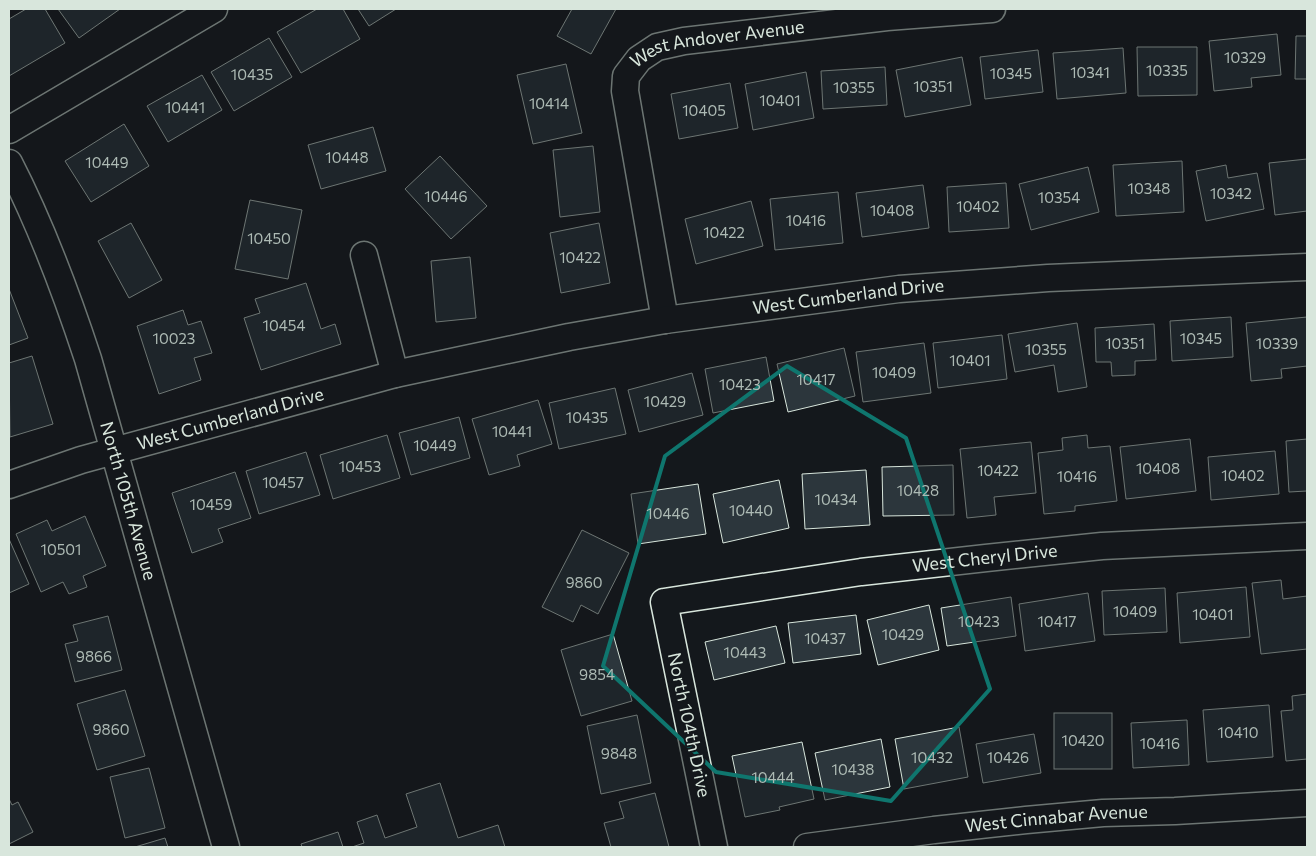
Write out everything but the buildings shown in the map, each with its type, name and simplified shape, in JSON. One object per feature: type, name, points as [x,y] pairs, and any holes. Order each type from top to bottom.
[{"type":"street","points":[[9,130],[214,9]]},
{"type":"street","name":"West Andover Avenue","points":[[665,320],[625,90],[626,76],[639,59],[657,47],[684,41],[944,10],[992,9]]},
{"type":"street","name":"North 105th Avenue","points":[[9,163],[36,220],[74,317],[114,451],[226,847]]},
{"type":"street","points":[[364,255],[396,374]]},
{"type":"street","name":"West Cumberland Drive","points":[[9,485],[81,460],[396,374],[569,337],[665,320],[899,289],[1048,278],[1307,267]]},
{"type":"street","name":"West Cheryl Drive","points":[[664,602],[861,572],[1102,546],[1307,536]]},
{"type":"street","name":"North 104th Drive","points":[[664,602],[714,847]]},
{"type":"street","name":"West Cinnabar Avenue","points":[[807,847],[934,830],[1103,813],[1175,811],[1307,803]]},
{"type":"highlighted area","points":[[787,366],[906,438],[990,689],[891,801],[716,772],[603,666],[665,456]]}]
